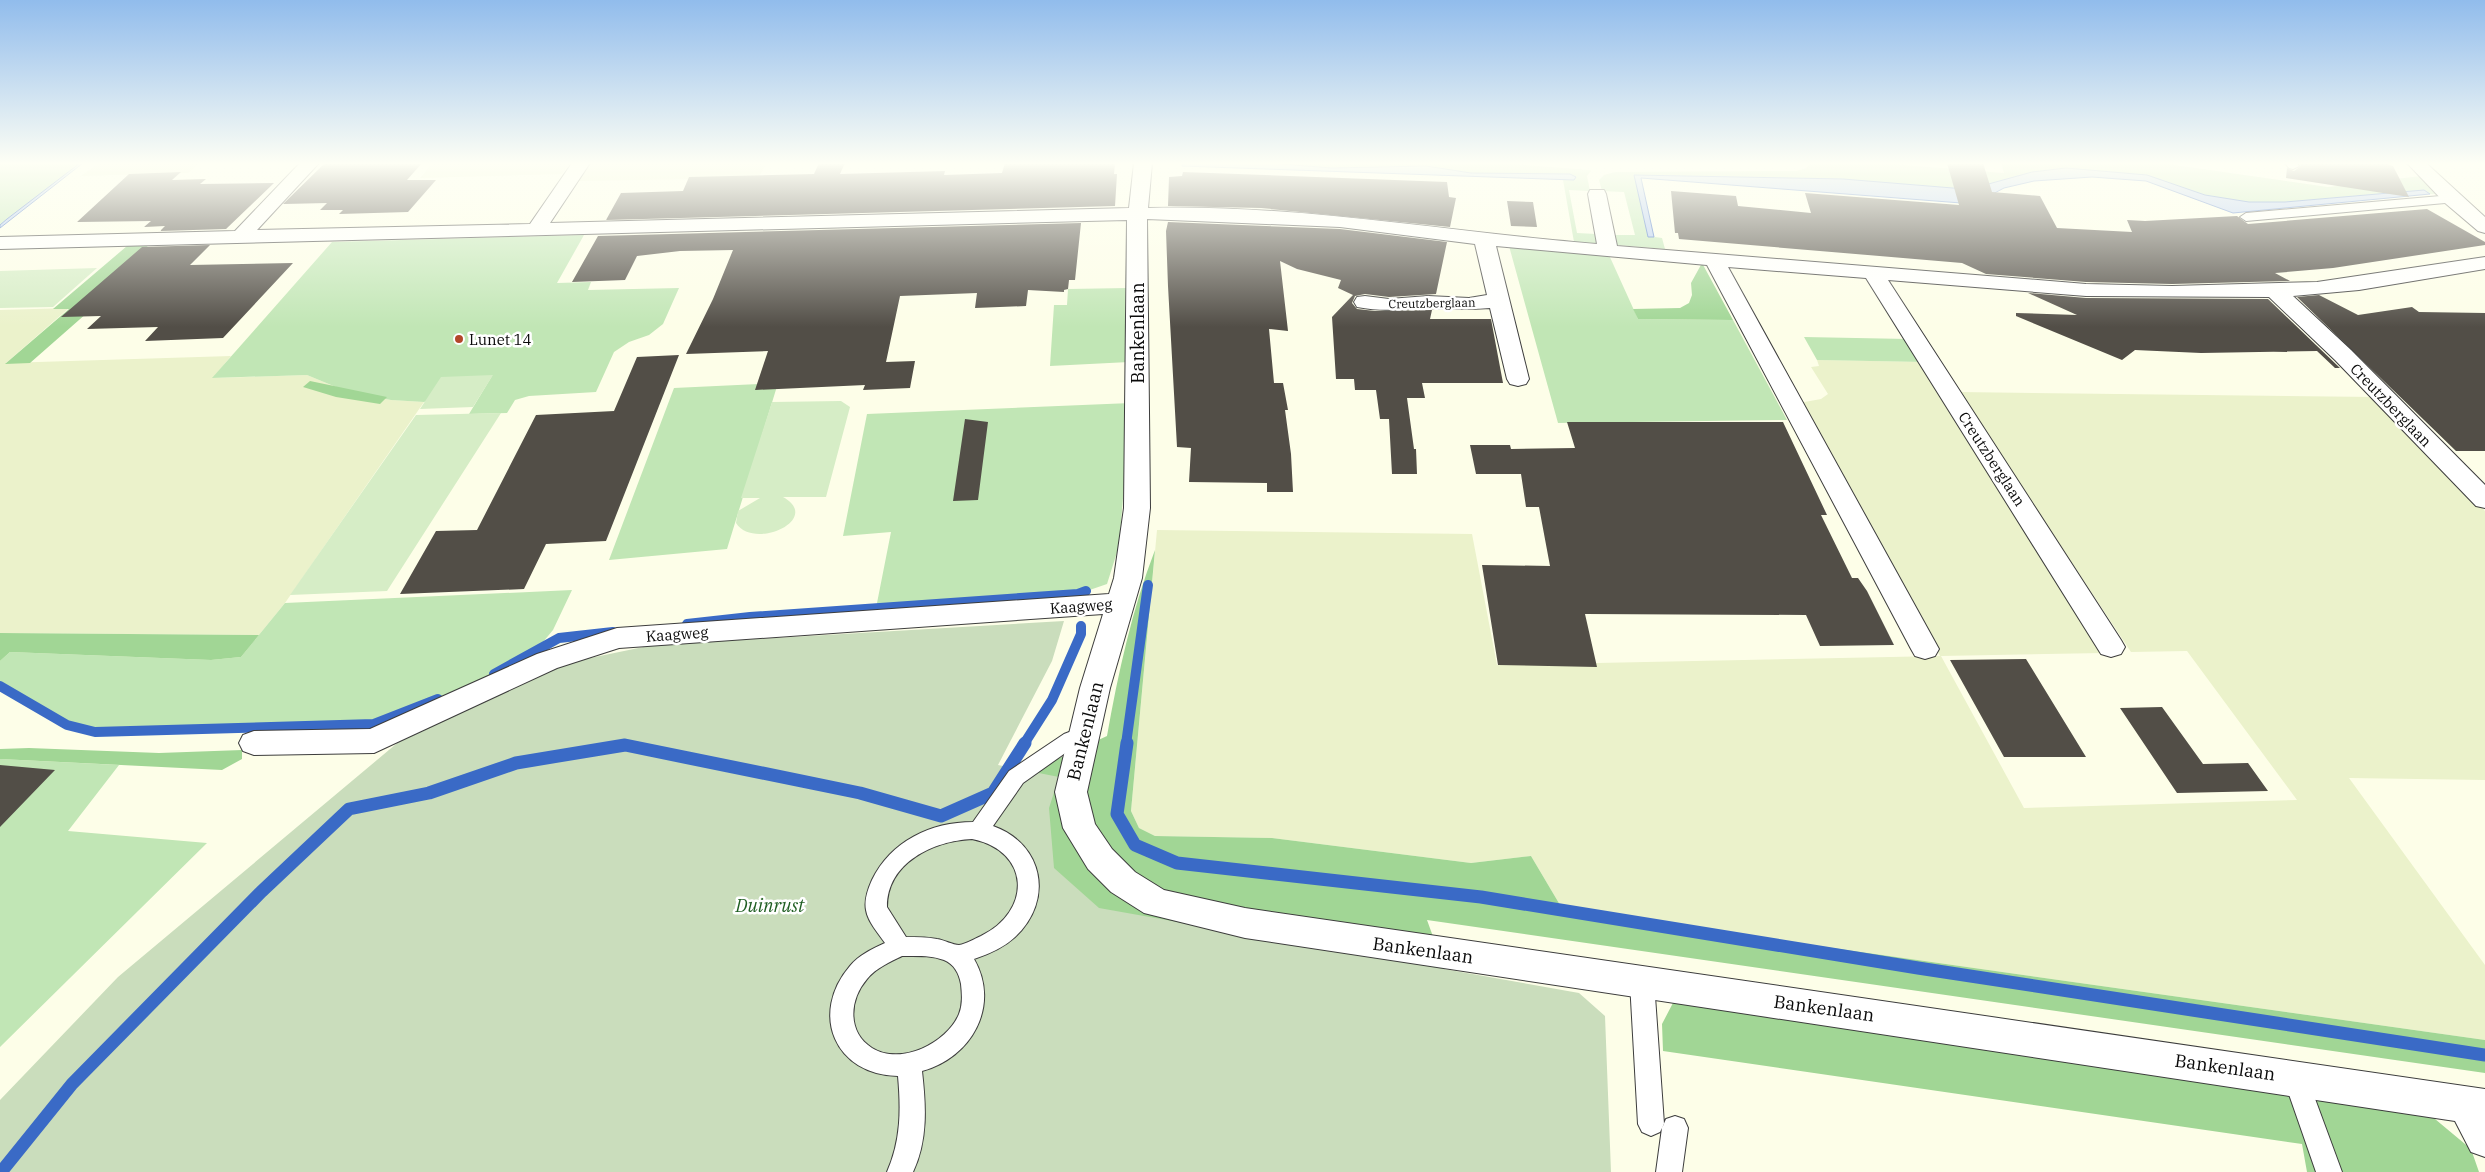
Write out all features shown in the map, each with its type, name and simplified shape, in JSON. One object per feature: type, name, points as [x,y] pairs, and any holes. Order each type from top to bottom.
[{"type":"street","points":[[238,238],[257,218]]},
{"type":"street","points":[[536,229],[544,218]]},
{"type":"street","points":[[0,243],[990,218]]},
{"type":"street","name":"Bankenlaan","points":[[1138,218],[1137,508],[1128,578],[1095,688],[1071,792],[1079,828],[1100,858],[1123,882],[1156,903],[1245,923],[2295,1077],[2476,1106],[2485,1138]]},
{"type":"street","points":[[1245,218],[1340,221],[1525,244],[2086,290],[2164,292],[2274,290],[2361,284],[2449,267],[2485,263]]},
{"type":"street","points":[[1602,218],[1608,250]]},
{"type":"street","points":[[2474,218],[2485,227]]},
{"type":"street","name":"Creutzberglaan","points":[[1484,238],[1518,379]]},
{"type":"street","points":[[1713,258],[1925,650]]},
{"type":"street","name":"Creutzberglaan","points":[[1872,271],[2112,647]]},
{"type":"street","name":"Creutzberglaan","points":[[2274,290],[2344,355],[2485,500]]},
{"type":"street","name":"Creutzberglaan","points":[[1365,302],[1389,305],[1428,302],[1469,304],[1499,300]]},
{"type":"street","name":"Kaagweg","points":[[254,744],[374,741],[547,661],[617,638],[1120,603]]},
{"type":"lane","points":[[978,831],[1016,777],[1071,739],[1085,732]]},
{"type":"lane","points":[[900,946],[876,910],[879,888],[888,868],[906,850],[928,837],[953,831],[978,831],[1001,838],[1017,852],[1027,870],[1029,891],[1022,912],[1006,932],[983,947],[957,955],[940,950],[900,946],[877,958],[859,972],[846,989],[840,1009],[842,1028],[851,1045],[866,1058],[886,1064],[909,1064],[932,1056],[952,1044],[966,1026],[974,1007],[975,987],[969,970],[957,955]]},
{"type":"lane","points":[[1642,982],[1669,1172]]},
{"type":"lane","points":[[900,1172],[905,1163],[915,1110],[909,1064]]},
{"type":"lane","points":[[2295,1077],[2329,1172]]},
{"type":"green space","points":[[0,218],[9,218],[0,225]]},
{"type":"green space","points":[[1570,218],[1574,218],[1577,233],[1596,234],[1597,244],[1574,242]]},
{"type":"green space","points":[[1631,218],[1644,218],[1648,236],[1662,238],[1665,249],[1617,245],[1614,235],[1635,235]]},
{"type":"green space","points":[[584,235],[557,283],[591,282],[588,290],[679,288],[663,324],[649,335],[629,342],[614,352],[596,392],[529,396],[515,400],[507,413],[469,414],[492,376],[424,402],[391,400],[348,392],[307,375],[212,378],[332,242]]},
{"type":"green space","points":[[149,245],[105,283],[120,284],[30,363],[5,364],[69,309],[53,309],[127,246]]},
{"type":"green space","points":[[1509,246],[1609,255],[1638,319],[1733,320],[1787,420],[1558,423]]},
{"type":"green space","points":[[1702,263],[1733,320],[1638,319],[1633,309],[1680,308],[1689,303],[1692,295],[1691,283]]},
{"type":"green space","points":[[97,268],[53,307],[0,308],[0,271]]},
{"type":"green space","points":[[1128,288],[1129,362],[1050,366],[1054,305],[1067,305],[1068,289]]},
{"type":"green space","points":[[69,308],[6,363],[231,356],[213,378],[307,375],[348,392],[391,400],[424,402],[285,603],[259,635],[0,633],[0,310]]},
{"type":"green space","points":[[1804,337],[1908,339],[1924,362],[1817,360]]},
{"type":"green space","points":[[1817,360],[1924,362],[2103,653],[1941,656],[2024,808],[2297,800],[2187,651],[2131,652],[1959,392],[2375,397],[2485,511],[2485,780],[2349,778],[2485,965],[2485,1040],[1563,910],[1531,856],[1471,863],[1272,838],[1155,836],[1139,828],[1131,811],[1157,530],[1472,534],[1497,665],[1940,656],[1799,403],[1821,399],[1828,394],[1811,367],[1819,366]]},
{"type":"green space","points":[[493,375],[473,407],[420,409],[441,377]]},
{"type":"green space","points":[[310,381],[387,397],[380,404],[336,397],[303,387]]},
{"type":"green space","points":[[778,383],[727,549],[609,560],[674,388]]},
{"type":"green space","points":[[841,401],[850,407],[826,497],[783,497],[793,506],[795,514],[790,522],[781,529],[769,533],[757,534],[745,531],[736,523],[738,511],[760,498],[741,498],[772,402]]},
{"type":"green space","points":[[1131,403],[1119,546],[1107,584],[1078,594],[878,609],[877,603],[891,532],[843,536],[867,414]]},
{"type":"green space","points":[[501,413],[387,591],[290,595],[416,415]]},
{"type":"green space","points":[[1155,550],[1131,811],[1139,828],[1155,836],[1272,838],[1471,863],[1531,856],[1563,910],[2485,1040],[2485,1073],[1427,920],[1448,978],[1063,969],[1006,819],[1040,767],[1107,736],[1126,642],[1139,595]]},
{"type":"green space","points":[[572,590],[553,630],[533,654],[466,688],[374,724],[95,732],[67,725],[0,686],[0,661],[10,652],[211,660],[241,657],[285,603]]},
{"type":"green space","name":"Duinrust","points":[[1064,621],[1052,661],[998,765],[1059,777],[1049,808],[1054,868],[1099,908],[1579,993],[1605,1016],[1611,1172],[0,1172],[0,1100],[118,977],[414,729],[566,663],[653,645]]},
{"type":"green space","points":[[0,633],[259,635],[241,657],[211,660],[10,652],[0,661]]},
{"type":"green space","points":[[29,748],[159,753],[242,750],[242,759],[222,770],[0,759],[0,749]]},
{"type":"green space","points":[[0,759],[119,765],[68,831],[207,843],[0,1047]]},
{"type":"green space","points":[[1674,1001],[2417,1104],[2471,1149],[2479,1172],[2307,1172],[2302,1144],[1663,1051],[1662,1024]]},
{"type":"water","points":[[13,218],[0,228],[0,225],[7,219]]},
{"type":"water","points":[[1644,218],[1650,218],[1654,237],[1648,237]]},
{"type":"building","points":[[82,218],[238,218],[226,229],[160,231],[165,226],[144,227],[151,221],[77,222]]},
{"type":"building","points":[[607,218],[690,218],[606,220]]},
{"type":"building","points":[[1357,218],[1452,218],[1450,227]]},
{"type":"building","points":[[1510,218],[1536,218],[1537,227],[1511,226]]},
{"type":"building","points":[[1674,218],[2052,218],[2057,228],[2132,232],[2127,220],[2239,218],[2248,224],[2323,218],[2442,218],[2485,242],[2485,245],[2333,268],[2275,273],[2290,281],[2172,284],[2086,282],[1986,274],[1962,263],[1679,239],[1678,233],[1675,233]]},
{"type":"building","points":[[1168,222],[1340,229],[1447,242],[1436,294],[1389,297],[1365,294],[1355,296],[1352,303],[1357,309],[1375,311],[1432,310],[1430,319],[1491,319],[1503,383],[1422,383],[1425,398],[1407,398],[1414,449],[1416,449],[1417,474],[1392,474],[1389,419],[1380,419],[1376,390],[1355,390],[1354,379],[1336,379],[1332,317],[1353,295],[1338,288],[1341,280],[1297,269],[1280,261],[1288,331],[1269,329],[1274,383],[1283,383],[1288,410],[1285,410],[1291,454],[1293,492],[1267,492],[1267,483],[1189,482],[1191,448],[1177,447],[1168,286],[1166,231]]},
{"type":"building","points":[[1081,223],[1075,280],[1069,280],[1068,289],[1064,290],[1064,292],[1028,290],[1026,306],[975,308],[977,293],[900,296],[886,362],[915,361],[910,388],[863,390],[865,385],[755,390],[768,351],[686,354],[713,299],[733,250],[680,251],[637,256],[625,280],[572,282],[598,236]]},
{"type":"building","points":[[210,245],[190,265],[293,263],[223,338],[145,341],[158,327],[87,329],[101,316],[61,317],[142,247]]},
{"type":"building","points":[[2028,293],[2086,298],[2268,299],[2340,368],[2335,368],[2317,351],[2201,353],[2135,350],[2122,360],[2016,316],[2016,313],[2077,315]]},
{"type":"building","points":[[2319,295],[2358,315],[2412,307],[2419,312],[2485,313],[2485,451],[2456,451],[2297,297]]},
{"type":"building","points":[[679,355],[606,541],[546,544],[524,589],[400,594],[436,531],[477,530],[536,415],[614,411],[637,357]]},
{"type":"building","points":[[965,419],[988,422],[978,500],[953,501]]},
{"type":"building","points":[[1567,422],[1783,422],[1827,515],[1821,515],[1852,578],[1858,578],[1867,591],[1894,645],[1820,646],[1806,615],[1585,614],[1597,667],[1498,665],[1482,565],[1550,566],[1539,507],[1526,507],[1521,474],[1476,474],[1470,445],[1510,445],[1511,449],[1575,448]]},
{"type":"building","points":[[2026,659],[2086,757],[2004,757],[1950,660]]},
{"type":"building","points":[[2162,707],[2203,764],[2248,763],[2268,791],[2177,793],[2120,708]]},
{"type":"building","points":[[0,765],[55,770],[0,827]]},
{"type":"waterway","points":[[1126,744],[1148,585]]},
{"type":"waterway","points":[[687,624],[750,617],[1078,594],[1086,591]]},
{"type":"waterway","points":[[1024,744],[1052,700],[1081,634],[1081,626]]},
{"type":"waterway","points":[[494,674],[559,638],[613,632]]},
{"type":"waterway","points":[[0,686],[67,725],[95,732],[374,724],[438,699]]},
{"type":"waterway","points":[[1,1172],[72,1084],[261,892],[349,809],[429,793],[516,763],[625,745],[860,793],[941,816],[993,793],[1025,743]]},
{"type":"waterway","points":[[1127,743],[1117,814],[1135,845],[1177,863],[1481,897],[1918,968],[2485,1055]]},
{"type":"place","name":"Lunet 14","points":[[459,339]]}]
